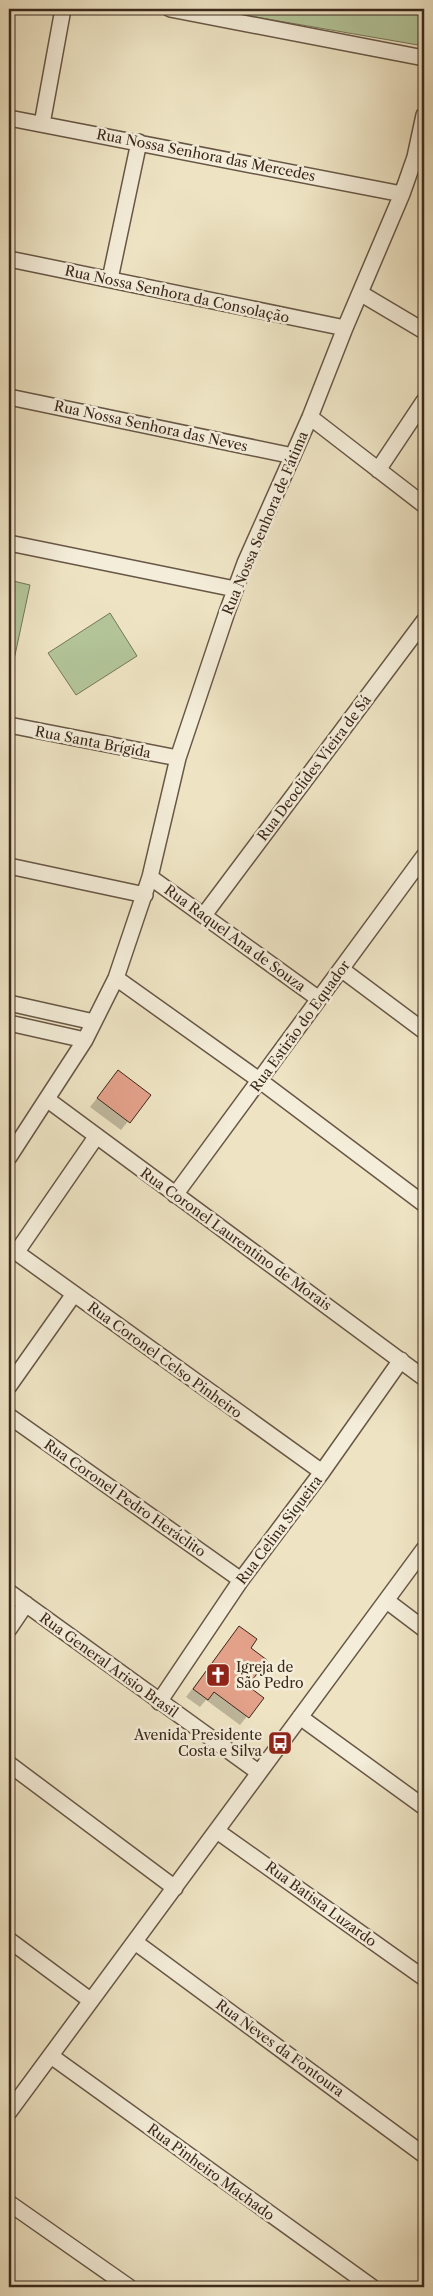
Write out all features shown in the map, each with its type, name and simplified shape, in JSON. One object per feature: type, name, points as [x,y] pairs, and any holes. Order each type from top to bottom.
[{"type":"street","points":[[42,124],[63,9]]},
{"type":"street","points":[[170,9],[424,58]]},
{"type":"street","name":"Rua Nossa Senhora de Fátima","points":[[9,1155],[48,1100],[85,1040],[116,978],[145,895],[178,758],[235,589],[310,417],[345,328],[402,194],[420,160],[424,115]]},
{"type":"street","name":"Rua Nossa Senhora das Mercedes","points":[[9,118],[402,194]]},
{"type":"street","points":[[110,279],[139,142]]},
{"type":"street","name":"Rua Nossa Senhora da Consolação","points":[[9,259],[345,328]]},
{"type":"street","points":[[360,293],[424,331]]},
{"type":"street","name":"Rua Nossa Senhora das Neves","points":[[9,397],[293,456]]},
{"type":"street","points":[[378,470],[424,401]]},
{"type":"street","points":[[310,417],[424,505]]},
{"type":"street","points":[[9,543],[235,589]]},
{"type":"street","name":"Rua Deoclides Vieira de Sá","points":[[204,915],[424,621]]},
{"type":"street","name":"Rua Santa Brígida","points":[[9,724],[178,758]]},
{"type":"street","name":"Rua Estirão do Equador","points":[[175,1195],[424,857]]},
{"type":"street","points":[[9,866],[145,895]]},
{"type":"street","name":"Rua Raquel Ana de Souza","points":[[150,876],[319,999]]},
{"type":"street","points":[[341,970],[424,1031]]},
{"type":"street","points":[[116,978],[260,1080],[424,1204]]},
{"type":"street","points":[[9,1003],[94,1022]]},
{"type":"street","points":[[9,1023],[85,1040]]},
{"type":"street","name":"Rua Coronel Laurentino de Morais","points":[[48,1100],[424,1378]]},
{"type":"street","points":[[12,1250],[96,1137]]},
{"type":"street","name":"Rua Coronel Celso Pinheiro","points":[[12,1250],[322,1472]]},
{"type":"street","points":[[9,1386],[74,1294]]},
{"type":"street","name":"Rua Celina Siqueira","points":[[159,1702],[241,1580],[322,1472],[401,1360]]},
{"type":"street","name":"Rua Coronel Pedro Heráclito","points":[[9,1416],[241,1580]]},
{"type":"street","points":[[9,2110],[51,2056],[90,2000],[175,1888],[258,1772],[424,1549]]},
{"type":"street","name":"Rua General Arisio Brasil","points":[[9,1592],[258,1772]]},
{"type":"street","points":[[386,1601],[424,1629]]},
{"type":"street","points":[[9,1629],[26,1604]]},
{"type":"street","points":[[300,1717],[424,1807]]},
{"type":"street","points":[[9,1764],[175,1888]]},
{"type":"street","name":"Rua Batista Luzardo","points":[[217,1830],[424,1978]]},
{"type":"street","points":[[9,1940],[90,2000]]},
{"type":"street","name":"Rua Neves da Fontoura","points":[[135,1942],[424,2155]]},
{"type":"street","name":"Rua Pinheiro Machado","points":[[51,2056],[372,2287]]},
{"type":"street","points":[[9,2203],[129,2287]]},
{"type":"green space","points":[[209,9],[424,9],[424,46]]},
{"type":"green space","points":[[9,580],[30,585],[9,683]]},
{"type":"green space","points":[[110,613],[137,656],[76,695],[48,653]]},
{"type":"building","points":[[118,1070],[151,1095],[130,1123],[97,1098]]},
{"type":"building","name":"Igreja de São Pedro","points":[[239,1626],[257,1639],[251,1648],[267,1660],[248,1686],[264,1698],[249,1718],[214,1692],[208,1700],[193,1689]]},
{"type":"place","name":"Igreja de São Pedro","points":[[218,1675]]},
{"type":"place","name":"Avenida Presidente Costa e Silva","points":[[280,1743]]}]
